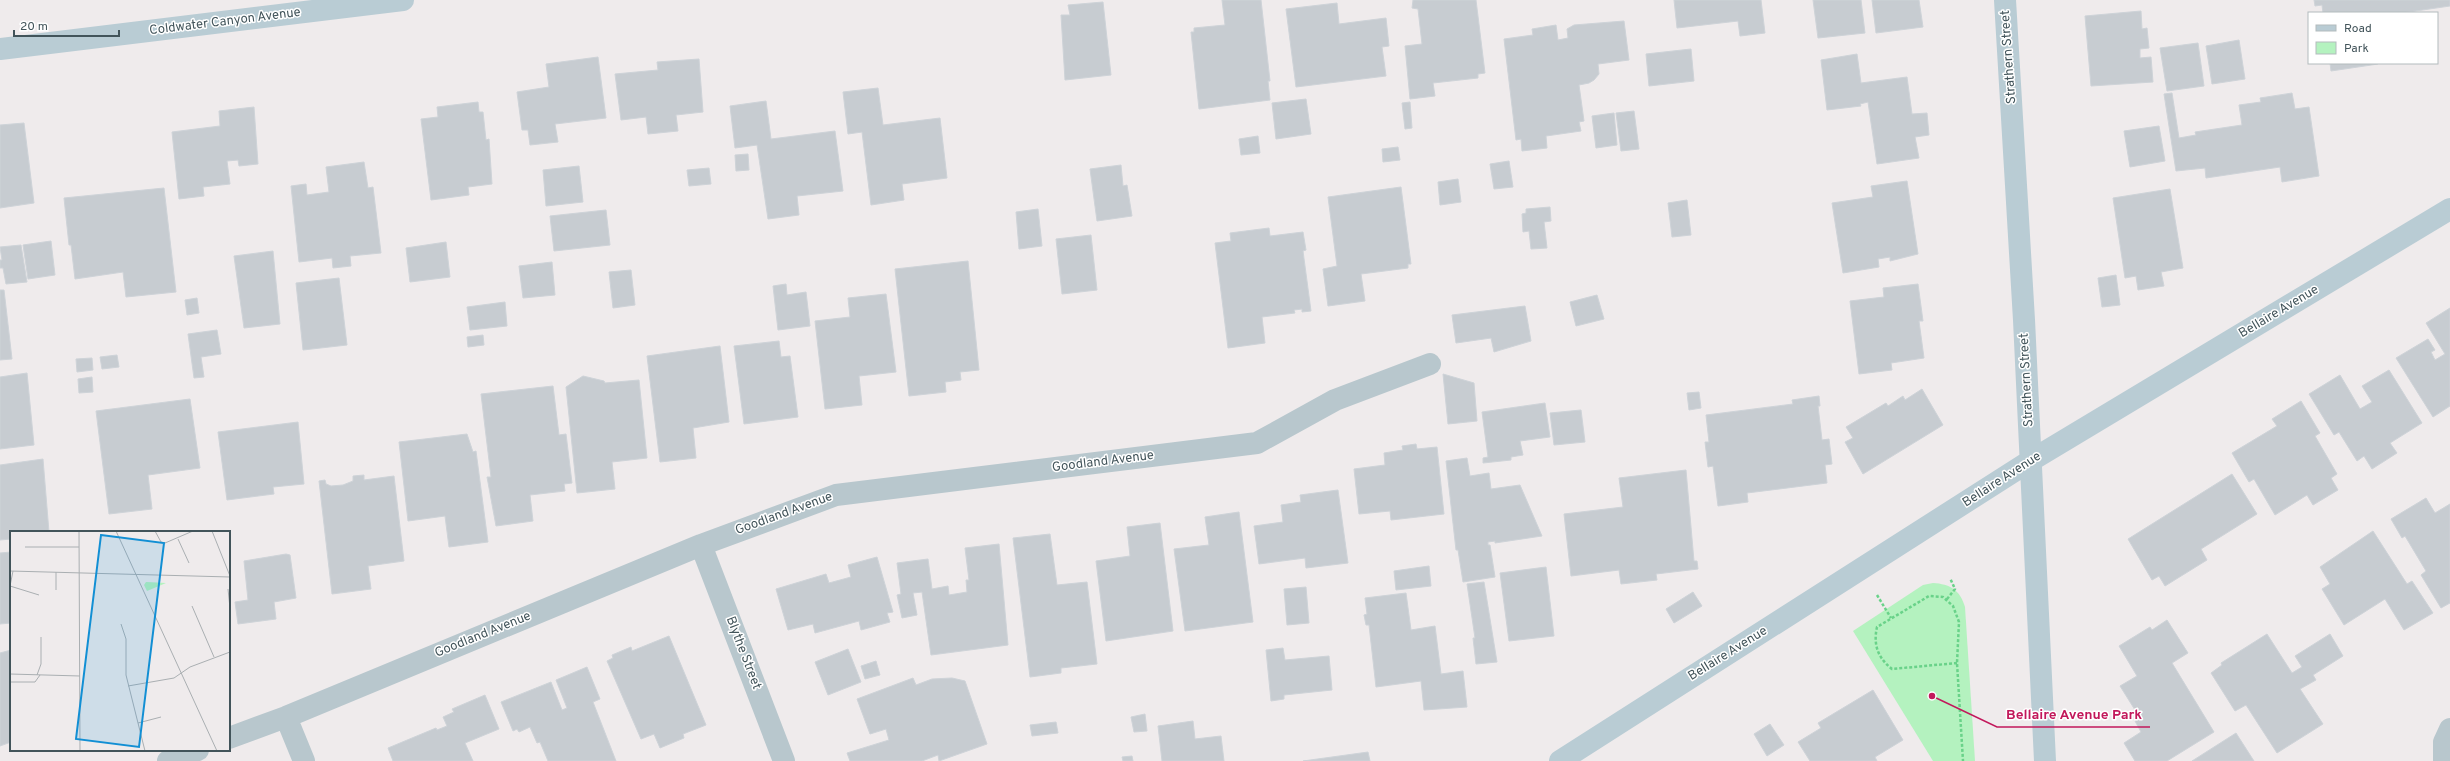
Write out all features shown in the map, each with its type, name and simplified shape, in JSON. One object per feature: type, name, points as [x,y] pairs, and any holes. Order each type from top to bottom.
[{"type":"street","name":"Coldwater Canyon Avenue","points":[[0,49],[403,0]]},
{"type":"street","name":"Strathern Street","points":[[2005,0],[2030,461],[2044,761]]},
{"type":"street","name":"Bellaire Avenue","points":[[1560,761],[2030,461],[2450,209]]},
{"type":"street","name":"Goodland Avenue","points":[[230,738],[286,717],[701,545],[836,495],[1257,443],[1335,400],[1430,364]]},
{"type":"street","name":"Blythe Street","points":[[701,545],[784,761]]},
{"type":"street","points":[[286,717],[304,761]]},
{"type":"street","points":[[2444,761],[2444,742],[2450,729]]},
{"type":"street","points":[[168,761],[195,751]]},
{"type":"path","points":[[1947,600],[1955,589],[1950,578]]},
{"type":"path","points":[[1957,663],[1892,669],[1880,657],[1875,640],[1877,626],[1921,599],[1936,596],[1947,600],[1953,606],[1959,622],[1957,663],[1963,761]]},
{"type":"green space","points":[[1933,583],[1954,589],[1960,596],[1965,607],[1975,761],[1933,761],[1853,631],[1923,585]]},
{"type":"building","points":[[1222,0],[1261,0],[1270,81],[1268,81],[1270,100],[1199,109],[1191,32],[1194,32],[1194,28],[1225,25]]},
{"type":"building","points":[[1413,0],[1476,0],[1485,73],[1478,74],[1478,78],[1433,83],[1435,96],[1410,99],[1405,46],[1422,44],[1418,9],[1412,8]]},
{"type":"building","points":[[1674,0],[1761,0],[1765,33],[1740,36],[1738,21],[1677,28]]},
{"type":"building","points":[[1813,0],[1861,0],[1865,33],[1818,38]]},
{"type":"building","points":[[1872,0],[1919,0],[1923,27],[1876,33]]},
{"type":"building","points":[[2314,0],[2450,0],[2450,6],[2409,12],[2323,12],[2322,5],[2315,6]]},
{"type":"building","points":[[1103,2],[1111,75],[1065,80],[1061,15],[1070,15],[1068,5]]},
{"type":"building","points":[[1337,3],[1339,24],[1386,18],[1389,46],[1382,47],[1386,76],[1296,87],[1286,9]]},
{"type":"building","points":[[2141,11],[2142,29],[2147,28],[2149,48],[2140,49],[2140,58],[2151,57],[2153,82],[2091,86],[2085,16]]},
{"type":"building","points":[[1624,21],[1629,60],[1598,64],[1599,74],[1594,80],[1589,83],[1579,85],[1584,121],[1579,122],[1581,131],[1546,136],[1547,148],[1522,151],[1521,139],[1516,140],[1504,39],[1533,35],[1532,29],[1556,25],[1558,40],[1568,38],[1567,29],[1574,25]]},
{"type":"building","points":[[2239,40],[2245,79],[2212,84],[2206,46]]},
{"type":"building","points":[[2198,43],[2204,86],[2167,91],[2160,48]]},
{"type":"building","points":[[1691,49],[1694,81],[1649,86],[1646,54]]},
{"type":"building","points":[[1857,54],[1861,83],[1907,77],[1912,114],[1927,113],[1929,135],[1915,137],[1919,158],[1877,164],[1868,102],[1860,104],[1861,106],[1827,110],[1821,60]]},
{"type":"building","points":[[598,57],[606,118],[555,124],[558,142],[530,145],[528,130],[522,130],[517,92],[549,87],[546,64]]},
{"type":"building","points":[[699,59],[703,112],[676,115],[678,131],[648,134],[646,117],[621,120],[615,74],[658,70],[657,62]]},
{"type":"building","points":[[2330,64],[2378,64],[2331,71]]},
{"type":"building","points":[[878,88],[883,125],[940,118],[947,178],[902,184],[904,200],[871,205],[862,132],[848,134],[843,92]]},
{"type":"building","points":[[2172,93],[2179,138],[2196,135],[2195,132],[2242,125],[2239,105],[2261,102],[2260,98],[2292,93],[2295,109],[2309,107],[2319,176],[2282,182],[2280,167],[2206,178],[2205,168],[2176,171],[2164,94]]},
{"type":"building","points":[[1306,99],[1311,134],[1276,139],[1272,103]]},
{"type":"building","points":[[766,101],[771,139],[835,131],[843,191],[797,196],[799,215],[768,219],[757,145],[735,148],[730,106]]},
{"type":"building","points":[[478,102],[479,112],[483,112],[486,140],[489,139],[492,184],[468,187],[469,195],[431,200],[421,119],[438,117],[437,107]]},
{"type":"building","points":[[1410,102],[1412,128],[1405,129],[1402,103]]},
{"type":"building","points":[[254,107],[258,164],[239,166],[238,160],[227,161],[230,184],[203,187],[204,196],[179,199],[172,132],[220,126],[219,111]]},
{"type":"building","points":[[1634,111],[1639,149],[1621,151],[1616,113]]},
{"type":"building","points":[[1614,113],[1617,145],[1596,148],[1592,116]]},
{"type":"building","points":[[24,123],[34,203],[0,208],[0,125]]},
{"type":"building","points":[[2159,126],[2165,161],[2130,167],[2124,131]]},
{"type":"building","points":[[1258,136],[1260,153],[1241,155],[1239,139]]},
{"type":"building","points":[[1398,147],[1400,160],[1383,162],[1382,149]]},
{"type":"building","points":[[748,154],[749,170],[736,171],[735,155]]},
{"type":"building","points":[[1509,161],[1513,187],[1494,189],[1490,164]]},
{"type":"building","points":[[364,162],[368,188],[373,187],[381,253],[350,256],[351,266],[333,268],[332,258],[299,262],[291,186],[306,184],[307,195],[329,192],[326,167]]},
{"type":"building","points":[[1121,165],[1123,186],[1127,185],[1132,216],[1097,221],[1090,169]]},
{"type":"building","points":[[579,166],[583,202],[546,206],[543,170]]},
{"type":"building","points":[[709,168],[711,184],[689,186],[687,170]]},
{"type":"building","points":[[1458,179],[1461,202],[1440,205],[1438,182]]},
{"type":"building","points":[[1907,181],[1918,254],[1890,261],[1890,257],[1878,259],[1879,267],[1843,273],[1832,203],[1873,197],[1871,186]]},
{"type":"building","points":[[1401,187],[1411,264],[1408,264],[1408,268],[1361,274],[1365,301],[1328,306],[1323,269],[1337,266],[1328,197]]},
{"type":"building","points":[[164,188],[176,292],[126,297],[123,272],[75,279],[71,245],[69,245],[64,198]]},
{"type":"building","points":[[2170,189],[2183,268],[2161,272],[2164,286],[2138,290],[2136,276],[2125,278],[2113,198]]},
{"type":"building","points":[[1687,200],[1691,235],[1672,237],[1668,203]]},
{"type":"building","points":[[1550,207],[1551,221],[1544,222],[1547,248],[1531,249],[1529,231],[1523,232],[1522,214],[1526,213],[1526,209]]},
{"type":"building","points":[[1038,209],[1042,246],[1019,249],[1016,212]]},
{"type":"building","points":[[606,210],[610,245],[554,251],[550,216]]},
{"type":"building","points":[[1269,228],[1270,236],[1303,232],[1306,250],[1303,251],[1311,311],[1302,312],[1302,309],[1294,310],[1295,313],[1262,317],[1265,343],[1228,348],[1215,243],[1231,241],[1230,233]]},
{"type":"building","points":[[1091,235],[1097,290],[1062,294],[1056,239]]},
{"type":"building","points":[[51,241],[55,275],[28,279],[23,245]]},
{"type":"building","points":[[446,242],[450,277],[410,282],[406,248]]},
{"type":"building","points":[[21,245],[27,282],[6,284],[3,268],[0,268],[0,260],[2,260],[0,247]]},
{"type":"building","points":[[273,251],[280,324],[244,328],[234,256]]},
{"type":"building","points":[[968,261],[979,370],[960,372],[961,380],[945,382],[946,392],[909,396],[895,269]]},
{"type":"building","points":[[552,262],[555,295],[523,298],[519,266]]},
{"type":"building","points":[[631,270],[635,305],[613,308],[609,272]]},
{"type":"building","points":[[2116,275],[2120,305],[2102,307],[2098,278]]},
{"type":"building","points":[[339,278],[347,345],[303,350],[296,283]]},
{"type":"building","points":[[786,284],[787,295],[806,292],[810,326],[778,330],[773,286]]},
{"type":"building","points":[[1918,284],[1923,321],[1919,321],[1924,358],[1891,363],[1892,370],[1859,374],[1850,301],[1884,297],[1883,288]]},
{"type":"building","points":[[0,290],[4,290],[12,359],[0,360]]},
{"type":"building","points":[[886,294],[896,372],[859,376],[862,405],[825,409],[815,321],[850,317],[848,298]]},
{"type":"building","points":[[1597,295],[1604,319],[1576,326],[1570,302]]},
{"type":"building","points":[[197,298],[199,313],[187,315],[185,300]]},
{"type":"building","points":[[505,302],[507,326],[470,330],[467,307]]},
{"type":"building","points":[[1525,306],[1531,341],[1494,352],[1491,338],[1456,343],[1452,315]]},
{"type":"building","points":[[2450,308],[2450,406],[2433,417],[2396,358],[2428,339],[2435,350],[2431,352],[2435,360],[2445,354],[2426,323]]},
{"type":"building","points":[[217,330],[221,354],[201,357],[204,377],[194,378],[188,334]]},
{"type":"building","points":[[483,335],[484,345],[468,347],[467,337]]},
{"type":"building","points":[[779,341],[781,357],[790,356],[798,417],[744,424],[734,346]]},
{"type":"building","points":[[720,346],[729,422],[693,428],[696,458],[660,462],[647,356]]},
{"type":"building","points":[[117,355],[119,367],[102,369],[100,357]]},
{"type":"building","points":[[92,358],[93,370],[77,372],[76,359]]},
{"type":"building","points":[[2389,370],[2422,423],[2390,443],[2397,453],[2372,469],[2364,456],[2357,461],[2339,432],[2334,435],[2309,394],[2340,375],[2360,409],[2372,402],[2362,386]]},
{"type":"building","points":[[27,373],[34,445],[0,449],[0,377]]},
{"type":"building","points":[[1443,374],[1474,383],[1477,421],[1448,424]]},
{"type":"building","points":[[583,376],[604,381],[605,383],[639,380],[647,458],[612,462],[615,489],[577,493],[566,387]]},
{"type":"building","points":[[92,377],[93,392],[79,393],[78,379]]},
{"type":"building","points":[[553,386],[559,435],[566,434],[572,483],[564,484],[565,491],[530,495],[533,521],[496,526],[487,477],[491,477],[481,394]]},
{"type":"building","points":[[1922,389],[1943,425],[1863,474],[1845,442],[1853,438],[1846,427],[1886,403],[1888,406],[1903,396],[1905,400]]},
{"type":"building","points":[[1699,392],[1701,408],[1689,410],[1687,393]]},
{"type":"building","points":[[1819,396],[1820,406],[1818,406],[1822,440],[1829,439],[1832,464],[1825,465],[1827,483],[1747,493],[1748,502],[1718,506],[1713,466],[1708,467],[1705,442],[1709,442],[1706,415],[1793,404],[1792,400]]},
{"type":"building","points":[[190,399],[200,468],[148,475],[152,509],[109,514],[96,411]]},
{"type":"building","points":[[2301,401],[2320,433],[2315,436],[2337,474],[2331,478],[2338,490],[2313,505],[2307,495],[2275,515],[2254,479],[2249,482],[2232,453],[2277,426],[2272,419]]},
{"type":"building","points":[[1545,403],[1550,437],[1520,441],[1523,455],[1511,457],[1511,460],[1483,463],[1483,458],[1488,457],[1482,412]]},
{"type":"building","points":[[1581,410],[1585,442],[1554,445],[1550,413]]},
{"type":"building","points":[[298,422],[304,484],[273,487],[274,494],[227,500],[218,432]]},
{"type":"building","points":[[467,434],[473,452],[476,451],[488,542],[449,547],[445,516],[408,521],[399,442]]},
{"type":"building","points":[[1416,444],[1417,449],[1437,447],[1444,514],[1391,520],[1390,511],[1359,514],[1354,469],[1385,465],[1384,453],[1403,450],[1402,446]]},
{"type":"building","points":[[1467,458],[1470,476],[1489,473],[1491,489],[1520,485],[1542,536],[1495,543],[1495,541],[1488,542],[1488,545],[1490,545],[1495,577],[1463,582],[1458,550],[1456,550],[1446,461]]},
{"type":"building","points":[[43,459],[49,531],[10,531],[10,539],[0,540],[0,465]]},
{"type":"building","points":[[1686,470],[1694,561],[1697,561],[1698,569],[1656,574],[1657,580],[1621,584],[1619,570],[1571,576],[1564,514],[1623,507],[1619,478]]},
{"type":"building","points":[[2232,474],[2257,514],[2201,549],[2207,560],[2165,586],[2159,576],[2152,580],[2128,539]]},
{"type":"building","points":[[364,475],[364,480],[394,476],[404,561],[368,566],[371,589],[332,594],[319,481],[325,480],[326,484],[331,486],[343,485],[353,481],[353,476]]},
{"type":"building","points":[[1338,490],[1348,563],[1306,568],[1305,558],[1259,564],[1254,526],[1283,522],[1281,505],[1301,502],[1300,495]]},
{"type":"building","points":[[2426,498],[2435,513],[2450,504],[2450,603],[2441,608],[2421,575],[2426,571],[2405,536],[2402,538],[2391,519]]},
{"type":"building","points":[[1239,512],[1253,622],[1185,631],[1174,549],[1209,545],[1205,517]]},
{"type":"building","points":[[1160,523],[1173,631],[1106,641],[1096,561],[1130,556],[1127,527]]},
{"type":"building","points":[[2373,531],[2407,584],[2412,581],[2433,613],[2404,630],[2385,599],[2344,625],[2322,589],[2330,584],[2320,567]]},
{"type":"building","points":[[1050,534],[1057,585],[1087,582],[1097,664],[1061,668],[1061,673],[1030,677],[1013,538]]},
{"type":"building","points":[[999,544],[1008,645],[931,655],[922,592],[913,593],[917,615],[902,618],[897,595],[901,594],[897,563],[928,559],[932,589],[948,586],[949,595],[967,592],[966,580],[969,580],[965,548]]},
{"type":"building","points":[[10,552],[10,623],[0,624],[0,553]]},
{"type":"building","points":[[286,554],[290,555],[296,598],[274,602],[276,619],[238,624],[235,602],[248,600],[244,561]]},
{"type":"building","points":[[877,557],[893,612],[887,613],[890,622],[861,630],[859,621],[815,633],[813,624],[788,630],[776,589],[826,574],[829,583],[851,577],[848,565]]},
{"type":"building","points":[[1429,566],[1431,586],[1396,590],[1394,571]]},
{"type":"building","points":[[1546,567],[1554,636],[1509,641],[1500,573]]},
{"type":"building","points":[[1484,582],[1497,662],[1476,664],[1473,638],[1475,638],[1467,584]]},
{"type":"building","points":[[1306,587],[1309,623],[1287,625],[1284,589]]},
{"type":"building","points":[[1693,592],[1702,606],[1674,623],[1666,609]]},
{"type":"building","points":[[1406,593],[1411,630],[1435,626],[1441,674],[1463,671],[1467,707],[1424,710],[1421,681],[1376,687],[1369,625],[1366,625],[1364,615],[1367,614],[1365,598]]},
{"type":"building","points":[[2167,620],[2188,653],[2172,663],[2214,732],[2167,761],[2135,761],[2124,743],[2141,732],[2135,721],[2140,718],[2120,686],[2137,676],[2119,646],[2150,627],[2152,630]]},
{"type":"building","points":[[2267,634],[2292,673],[2302,667],[2295,656],[2330,634],[2343,656],[2313,675],[2316,680],[2300,689],[2323,724],[2277,753],[2246,705],[2235,711],[2211,673],[2222,665],[2221,663]]},
{"type":"building","points":[[669,636],[706,725],[683,734],[684,738],[660,748],[654,734],[641,739],[607,661],[613,658],[612,655],[631,647],[632,651]]},
{"type":"building","points":[[1283,648],[1285,660],[1329,656],[1332,690],[1284,695],[1284,699],[1271,701],[1266,650]]},
{"type":"building","points":[[848,649],[861,682],[828,695],[815,662]]},
{"type":"building","points":[[10,650],[10,742],[0,746],[0,653]]},
{"type":"building","points":[[876,661],[880,675],[865,679],[861,666]]},
{"type":"building","points":[[587,667],[600,699],[593,702],[616,761],[548,761],[540,742],[537,743],[530,727],[519,732],[517,729],[513,731],[501,702],[551,682],[562,710],[567,708],[556,680]]},
{"type":"building","points":[[913,678],[916,685],[932,679],[952,678],[965,681],[987,744],[939,761],[938,755],[922,761],[850,761],[847,753],[889,740],[886,729],[870,734],[857,699]]},
{"type":"building","points":[[1873,690],[1903,740],[1875,757],[1877,761],[1810,761],[1798,742],[1821,728],[1818,723]]},
{"type":"building","points":[[485,695],[499,729],[465,743],[473,761],[393,761],[388,748],[436,728],[437,730],[447,726],[443,717],[454,712],[452,709]]},
{"type":"building","points":[[1145,714],[1147,731],[1134,732],[1131,717]]},
{"type":"building","points":[[1193,721],[1195,739],[1221,736],[1224,761],[1162,761],[1158,726]]},
{"type":"building","points":[[1056,722],[1058,733],[1032,736],[1030,725]]},
{"type":"building","points":[[1770,724],[1784,745],[1767,756],[1754,734]]},
{"type":"building","points":[[2236,733],[2254,761],[2192,761]]},
{"type":"building","points":[[1368,752],[1370,761],[1303,761]]},
{"type":"building","points":[[1132,756],[1133,761],[1123,761],[1122,757]]},
{"type":"place","name":"Bellaire Avenue Park","points":[[1932,696]]}]
